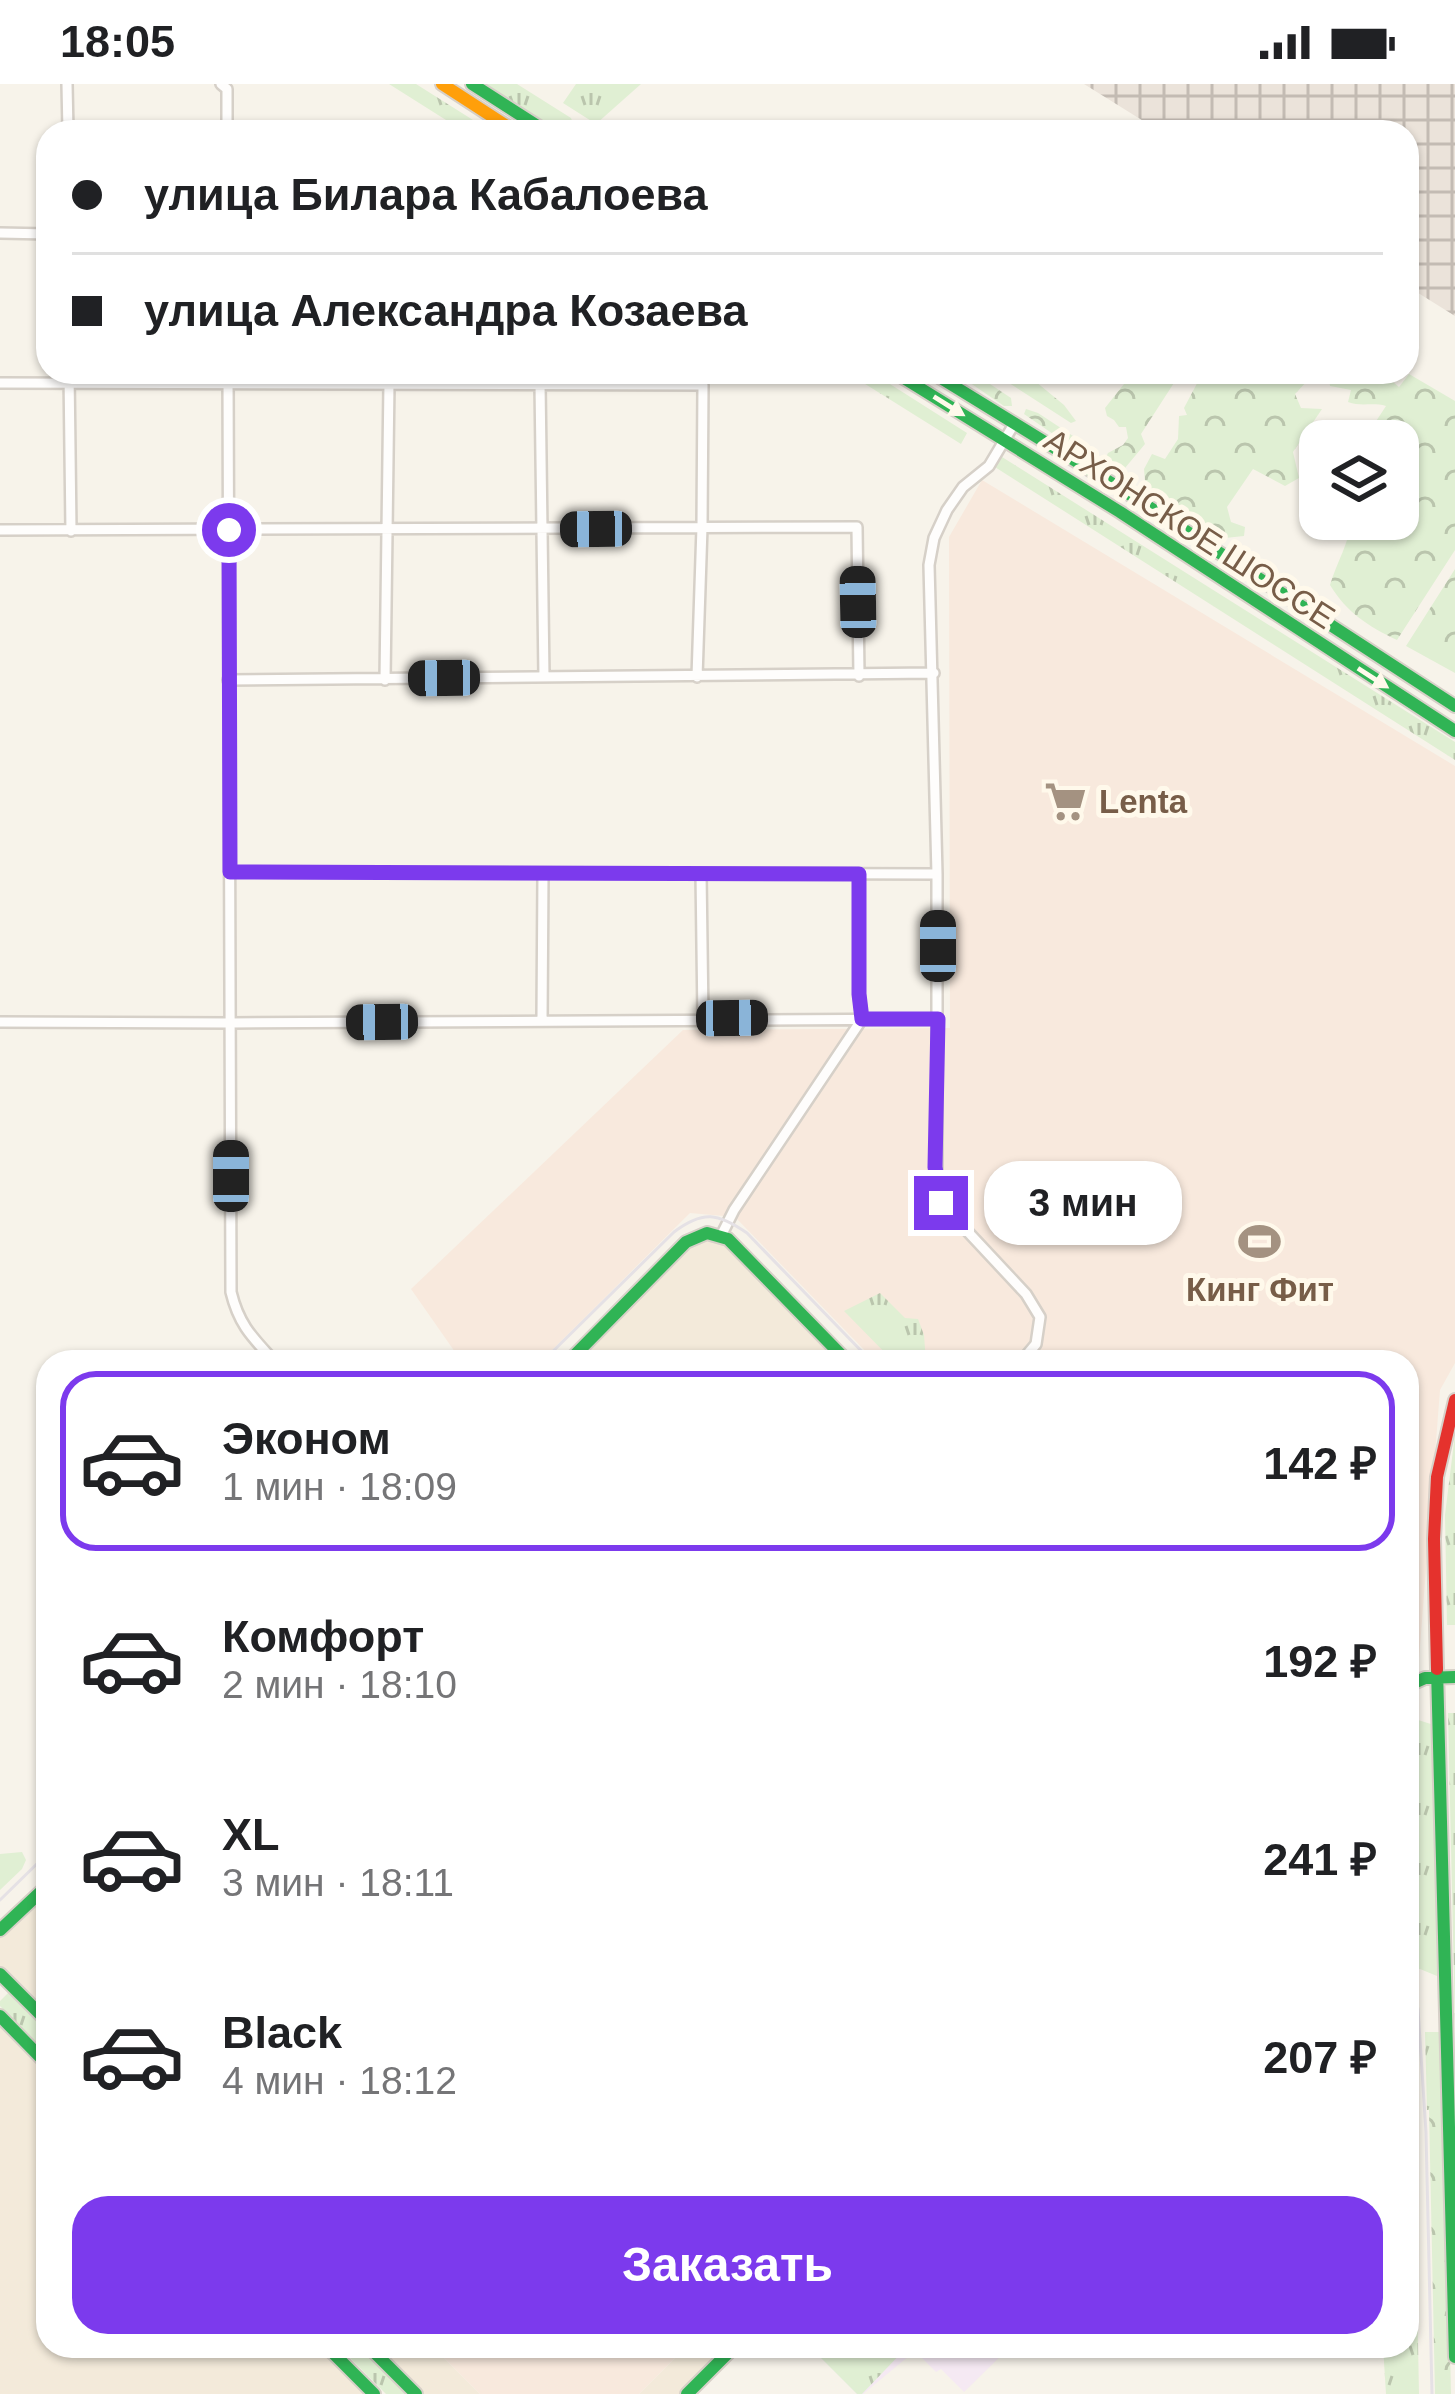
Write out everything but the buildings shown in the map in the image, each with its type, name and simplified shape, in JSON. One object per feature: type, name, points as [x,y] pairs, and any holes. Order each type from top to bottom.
[{"type":"main road","points":[[442,84],[498,120]]},
{"type":"main road","points":[[472,84],[529,120]]},
{"type":"main road","name":"АРХОНСКОЕ ШОССЕ","points":[[913,384],[1120,512],[1455,731]]},
{"type":"main road","name":"АРХОНСКОЕ ШОССЕ","points":[[950,384],[1455,706]]},
{"type":"main road","points":[[580,1350],[686,1242],[710,1231],[721,1236],[836,1350]]},
{"type":"main road","points":[[1455,1400],[1437,1477],[1435,1509],[1455,2357]]},
{"type":"main road","points":[[1419,1681],[1455,1677]]},
{"type":"main road","points":[[0,1930],[36,1897]]},
{"type":"main road","points":[[0,1974],[36,2010]]},
{"type":"main road","points":[[0,2016],[36,2053]]},
{"type":"main road","points":[[338,2358],[374,2394]]},
{"type":"main road","points":[[380,2358],[416,2394]]},
{"type":"main road","points":[[687,2394],[724,2358]]},
{"type":"street","points":[[67,84],[68,120]]},
{"type":"street","points":[[224,86],[226,120]]},
{"type":"street","points":[[0,233],[36,234]]},
{"type":"street","points":[[0,383],[36,380]]},
{"type":"street","points":[[69,384],[71,531]]},
{"type":"street","points":[[228,384],[231,1292],[237,1316],[264,1350]]},
{"type":"street","points":[[385,680],[389,384]]},
{"type":"street","points":[[490,384],[703,385],[697,677]]},
{"type":"street","points":[[540,385],[544,676]]},
{"type":"street","points":[[1014,424],[989,466],[963,487],[947,510],[934,538],[929,565],[937,874],[937,1190],[941,1203],[1026,1294],[1040,1317],[1031,1350]]},
{"type":"street","points":[[0,530],[857,527],[859,676]]},
{"type":"street","points":[[228,680],[934,673]]},
{"type":"street","points":[[230,872],[937,874]]},
{"type":"street","points":[[542,1020],[543,872]]},
{"type":"street","points":[[701,873],[703,1018]]},
{"type":"street","points":[[721,1236],[862,1019],[859,874]]},
{"type":"street","points":[[0,1022],[938,1019]]},
{"type":"shaded area","points":[[1084,84],[1455,84],[1455,316],[1419,294],[1419,120],[1142,120]]},
{"type":"shaded area","points":[[982,480],[1455,766],[1455,1363],[1440,1390],[1419,1659],[1419,1350],[864,1350],[735,1217],[690,1213],[552,1350],[454,1350],[411,1289],[683,1030],[950,1028],[949,537]]},
{"type":"shaded area","points":[[716,1233],[836,1350],[580,1350],[686,1242]]},
{"type":"shaded area","points":[[36,1896],[36,2010],[0,1974],[0,1930]]},
{"type":"shaded area","points":[[0,2016],[36,2053],[36,2358],[338,2358],[374,2394],[0,2394]]},
{"type":"shaded area","points":[[380,2358],[444,2358],[480,2394],[416,2394]]},
{"type":"shaded area","points":[[444,2358],[675,2358],[639,2394],[480,2394]]},
{"type":"shaded area","points":[[675,2358],[723,2358],[687,2394],[639,2394]]},
{"type":"shaded area","points":[[821,2358],[907,2358],[863,2394],[857,2394]]},
{"type":"shaded area","points":[[922,2358],[999,2358],[964,2392],[941,2369],[936,2372]]},
{"type":"green space","points":[[389,84],[416,84],[473,120],[446,120]]},
{"type":"green space","points":[[486,84],[517,84],[572,120],[539,120]]},
{"type":"green space","points":[[576,84],[641,84],[600,120],[590,120],[563,103]]},
{"type":"green space","points":[[1419,380],[1455,401],[1455,550],[1397,640],[1359,618],[1330,585],[1347,540],[1419,540],[1419,420],[1377,420],[1386,406],[1348,402],[1351,390],[1330,384],[1399,387],[1419,384]]},
{"type":"green space","points":[[865,384],[890,384],[967,433],[961,444]]},
{"type":"green space","points":[[972,384],[990,384],[1011,398],[1012,406],[1004,406]]},
{"type":"green space","points":[[1011,384],[1039,384],[1064,405],[1076,421],[1071,423]]},
{"type":"green space","points":[[1124,384],[1173,384],[1141,434],[1145,444],[1118,472],[1105,459],[1128,438],[1126,427],[1119,427],[1105,408]]},
{"type":"green space","points":[[1197,384],[1304,384],[1295,394],[1301,408],[1322,409],[1315,420],[1299,420],[1299,443],[1293,452],[1299,478],[1285,486],[1253,469],[1227,507],[1231,522],[1245,527],[1244,536],[1225,538],[1159,498],[1145,481],[1144,469],[1152,454],[1165,459],[1178,439],[1179,416],[1187,415],[1184,408]]},
{"type":"green space","points":[[1026,409],[1073,436],[1076,444],[1069,445],[1024,414]]},
{"type":"green space","points":[[994,452],[1455,742],[1455,760],[987,462]]},
{"type":"green space","points":[[1455,569],[1455,673],[1406,646]]},
{"type":"green space","points":[[880,1293],[905,1318],[918,1319],[925,1350],[882,1350],[844,1311]]},
{"type":"green space","points":[[1455,1434],[1455,1625],[1447,1625],[1445,1515]]},
{"type":"green space","points":[[1448,1713],[1455,1713],[1455,2026]]},
{"type":"green space","points":[[1419,1720],[1434,1725],[1437,1976],[1420,1969]]},
{"type":"green space","points":[[22,1852],[26,1860],[22,1869],[0,1890],[0,1854]]},
{"type":"green space","points":[[9,1992],[36,2020],[36,2042],[0,2006]]},
{"type":"green space","points":[[1425,2032],[1443,2032],[1445,2110],[1427,2110]]},
{"type":"green space","points":[[1429,2110],[1445,2110],[1451,2394],[1435,2394]]},
{"type":"green space","points":[[350,2358],[372,2358],[407,2394],[386,2394]]},
{"type":"green space","points":[[821,2358],[896,2358],[862,2394]]},
{"type":"green space","points":[[1384,2358],[1418,2358],[1419,2394],[1386,2394]]},
{"type":"tram line","points":[[554,1350],[674,1232],[702,1217],[727,1221],[747,1233],[860,1350]]},
{"type":"tram line","points":[[0,1900],[36,1865]]},
{"type":"tram line","points":[[1419,2024],[1432,2394]]},
{"type":"traffic: fast","points":[[472,84],[528,120]]},
{"type":"traffic: fast","points":[[913,384],[1120,512],[1455,731]]},
{"type":"traffic: fast","points":[[950,384],[1455,706]]},
{"type":"traffic: fast","points":[[580,1350],[686,1242],[707,1233],[728,1239],[836,1350]]},
{"type":"traffic: fast","points":[[1437,1669],[1455,2357]]},
{"type":"traffic: fast","points":[[1419,1681],[1455,1677]]},
{"type":"traffic: fast","points":[[0,1930],[36,1896]]},
{"type":"traffic: fast","points":[[0,1974],[36,2010]]},
{"type":"traffic: fast","points":[[0,2016],[36,2053]]},
{"type":"traffic: fast","points":[[338,2358],[374,2394]]},
{"type":"traffic: fast","points":[[380,2358],[416,2394]]},
{"type":"traffic: fast","points":[[687,2394],[723,2358]]},
{"type":"traffic: slow","points":[[442,84],[498,120]]},
{"type":"traffic: jam","points":[[1437,1669],[1437,1477],[1455,1400]]},
{"type":"place","name":"Lenta","points":[[1065,801]]},
{"type":"place","name":"Кинг Фит","points":[[1260,1241]]},
{"type":"route","points":[[229,530],[230,872],[859,874],[862,1019],[938,1019],[935,1167],[941,1203]]}]
